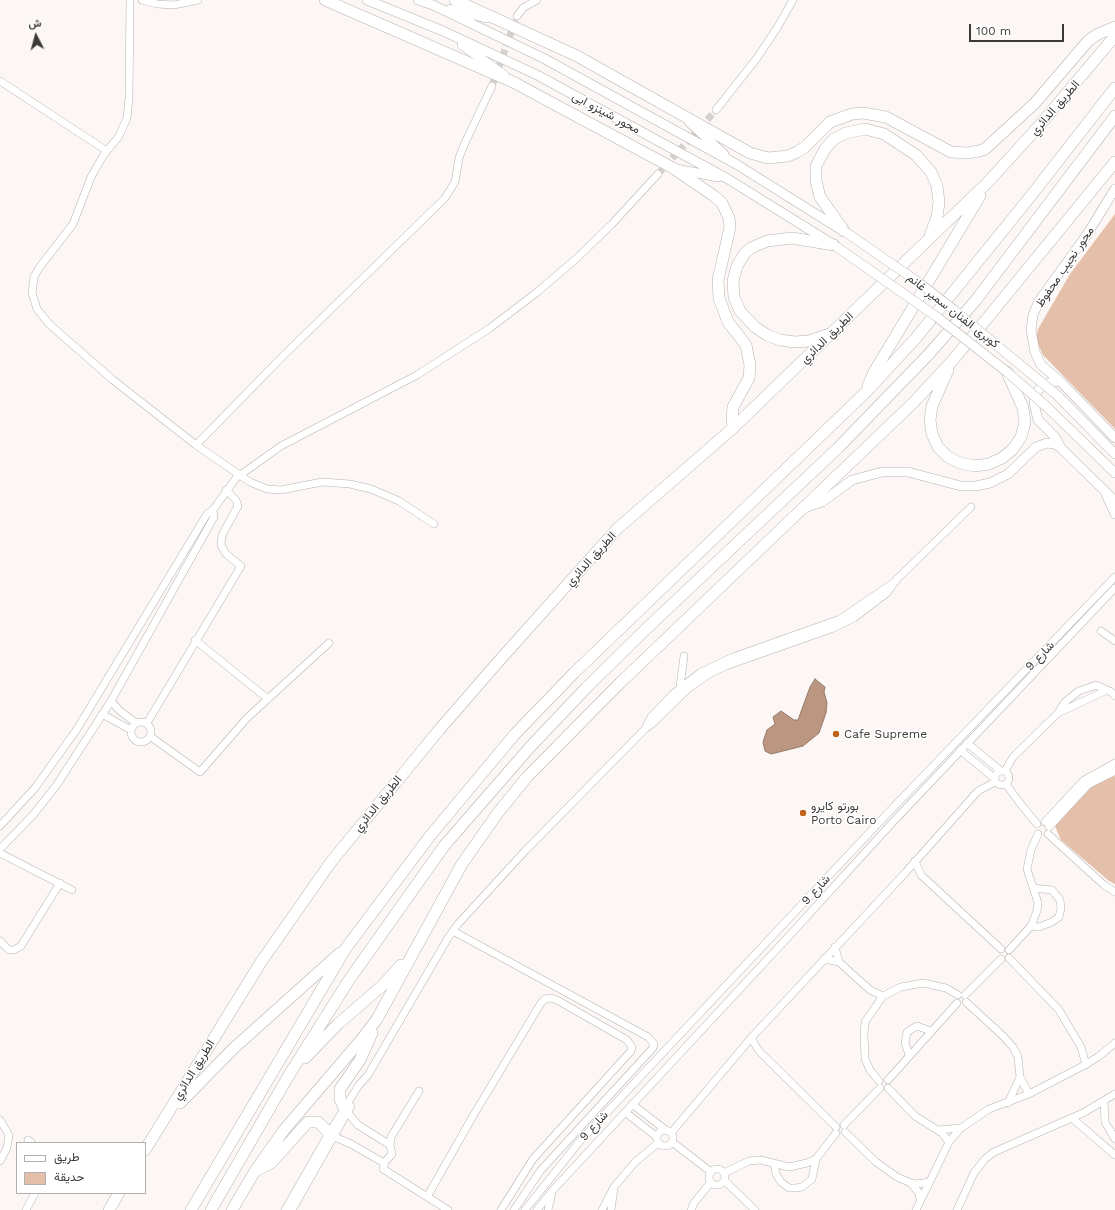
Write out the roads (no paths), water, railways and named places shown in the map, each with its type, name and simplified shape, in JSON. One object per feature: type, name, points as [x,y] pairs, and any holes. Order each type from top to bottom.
[{"type":"highway","points":[[325,0],[513,82],[673,168],[722,203],[729,218],[729,235],[718,280],[719,298],[728,322],[746,346],[750,365],[749,378],[733,407],[732,418],[734,428]]},
{"type":"highway","points":[[455,0],[577,56],[750,153],[768,158],[783,157],[797,152],[805,147],[830,122],[852,114],[863,113],[875,114],[891,119],[947,150],[962,154],[985,149],[1050,87],[1088,41],[1098,34],[1115,27]]},
{"type":"highway","name":"الطريق الدائري","points":[[146,1148],[265,956],[331,862],[434,736],[498,662],[618,529],[734,428],[988,182],[1039,126],[1115,36]]},
{"type":"highway","points":[[192,1210],[346,948],[430,836],[529,720],[579,668],[867,392],[916,338],[1030,197],[1115,88]]},
{"type":"highway","points":[[210,1210],[289,1075],[349,980],[403,901],[444,846],[490,792],[587,687],[646,629],[838,448],[929,354],[976,300],[1115,116]]},
{"type":"highway","points":[[844,231],[820,197],[815,173],[821,154],[829,144],[840,136],[852,131],[865,129],[884,134],[916,155],[927,166],[935,179],[939,194],[939,209],[929,240]]},
{"type":"highway","points":[[232,1210],[255,1171],[284,1130],[362,1040],[376,1019],[462,864],[497,814],[527,778],[620,683],[913,403],[953,360],[1115,162]]},
{"type":"highway","points":[[867,392],[874,372],[988,182]]},
{"type":"highway","points":[[832,334],[809,341],[788,341],[767,335],[750,322],[736,304],[733,281],[737,266],[751,248],[767,241],[784,238],[834,245]]},
{"type":"highway","points":[[953,360],[934,400],[930,413],[930,427],[934,440],[942,452],[954,460],[967,465],[982,465],[996,462],[1013,449],[1021,436],[1024,422],[1021,400],[1007,372]]},
{"type":"highway","points":[[163,1120],[234,1048],[289,997],[346,948]]},
{"type":"highway","points":[[289,1075],[338,1024],[383,985],[415,948]]},
{"type":"highway","points":[[346,1111],[340,1099],[340,1089],[360,1060],[376,1019]]},
{"type":"highway","points":[[255,1171],[271,1163],[302,1126],[308,1122],[318,1122],[331,1135]]},
{"type":"highway","points":[[109,1210],[118,1194]]},
{"type":"main road","name":"محور شينزو ابى","points":[[367,0],[443,31],[539,76],[728,179],[834,245]]},
{"type":"main road","name":"محور شينزو ابى","points":[[418,0],[433,5],[545,59],[736,164],[844,231]]},
{"type":"main road","points":[[433,5],[505,22]]},
{"type":"main road","points":[[443,31],[513,82]]},
{"type":"main road","points":[[678,112],[736,164]]},
{"type":"main road","points":[[673,168],[728,179]]},
{"type":"main road","name":"محور نجيب محفوظ","points":[[1115,189],[1086,236],[1039,301],[1033,315],[1032,337],[1041,365],[1060,381],[1115,438]]},
{"type":"main road","name":"كوبرى الفنان سمير غانم","points":[[844,231],[936,296],[1058,396],[1115,454]]},
{"type":"main road","name":"كوبرى الفنان سمير غانم","points":[[834,245],[931,312],[1007,372],[1048,407],[1115,473]]},
{"type":"main road","points":[[1060,381],[1051,382],[1042,386],[1036,393],[1034,403],[1038,420],[1057,440],[1061,448]]},
{"type":"main road","points":[[804,508],[822,502],[852,480],[882,472],[913,472],[961,486],[983,485],[996,481],[1008,474],[1039,445],[1051,443],[1061,448],[1115,501]]},
{"type":"main road","points":[[1106,493],[1115,514]]},
{"type":"street","points":[[130,0],[128,112],[123,130],[107,151],[91,177],[73,224],[39,268],[34,278],[32,288],[34,303],[44,320],[113,380],[196,445],[239,475],[256,484],[274,490],[288,490],[308,484],[329,482],[360,486],[399,501],[434,524]]},
{"type":"street","points":[[142,0],[174,6],[198,0]]},
{"type":"street","points":[[517,16],[523,8],[537,0]]},
{"type":"street","points":[[716,110],[757,58],[793,0]]},
{"type":"street","points":[[0,81],[107,151]]},
{"type":"street","points":[[196,445],[283,356],[445,198],[455,182],[459,158],[464,145],[492,86]]},
{"type":"street","points":[[0,826],[35,788],[77,729],[207,514],[213,510],[226,490],[239,475],[281,446],[411,378],[490,328],[536,293],[577,258],[612,224],[658,174]]},
{"type":"street","points":[[147,723],[241,566],[226,554],[221,545],[222,535],[238,506],[236,500],[226,490]]},
{"type":"street","points":[[645,729],[651,717],[680,688],[701,672],[717,664],[834,622],[887,593],[896,580],[971,508]]},
{"type":"street","points":[[0,849],[28,820],[52,791],[111,701],[214,517],[213,510]]},
{"type":"street","name":"شارع 9","points":[[526,1210],[580,1141],[782,928],[885,816],[1115,577]]},
{"type":"street","name":"شارع 9","points":[[537,1210],[590,1149],[789,936],[892,823],[1115,588]]},
{"type":"street","points":[[285,1210],[346,1111],[359,1084],[368,1075],[453,931],[525,851],[645,729],[689,688],[710,673],[734,662],[838,626],[865,606]]},
{"type":"street","points":[[1101,631],[1115,641]]},
{"type":"street","points":[[196,640],[268,699]]},
{"type":"street","points":[[151,737],[200,772],[240,725],[329,643]]},
{"type":"street","points":[[680,688],[684,656]]},
{"type":"street","points":[[1058,714],[1065,702],[1079,691],[1096,685],[1112,693]]},
{"type":"street","points":[[602,1210],[614,1186],[634,1162],[658,1140],[661,1132],[669,1132],[751,1038],[906,872],[978,791],[995,780],[995,775],[1003,771],[1013,756],[1058,714],[1100,692],[1112,693]]},
{"type":"street","points":[[111,701],[120,711],[136,723]]},
{"type":"street","points":[[102,714],[131,730],[133,738],[139,742],[145,742],[151,737]]},
{"type":"street","points":[[131,730],[136,723],[147,723],[151,728],[151,737]]},
{"type":"street","points":[[967,743],[1009,776],[1006,784]]},
{"type":"street","points":[[960,750],[1000,785],[1006,784]]},
{"type":"street","points":[[1115,763],[1084,780],[1045,827],[1043,836],[1038,834],[1035,829],[1045,827],[1088,785],[1115,770]]},
{"type":"street","points":[[1006,784],[1019,802],[1104,885],[1115,892]]},
{"type":"street","points":[[885,816],[892,823]]},
{"type":"street","points":[[1001,959],[998,954],[1031,926],[1038,907],[1028,874],[1028,859],[1038,834]]},
{"type":"street","points":[[2,856],[72,890]]},
{"type":"street","points":[[915,861],[921,875],[1005,949],[1009,958],[1059,1010],[1081,1047],[1086,1065]]},
{"type":"street","points":[[906,872],[921,875]]},
{"type":"street","points":[[0,941],[9,950],[14,950],[21,946],[60,883]]},
{"type":"street","points":[[1031,926],[1045,926],[1052,922],[1059,917],[1061,908],[1060,900],[1052,890],[1033,888]]},
{"type":"street","points":[[782,928],[789,936]]},
{"type":"street","points":[[453,931],[648,1037],[654,1044],[653,1048],[541,1170],[514,1210]]},
{"type":"street","points":[[835,947],[839,962]]},
{"type":"street","points":[[888,1084],[909,1055],[957,1003],[955,999],[963,997],[1001,959],[1004,960],[1009,958]]},
{"type":"street","points":[[824,959],[839,962],[870,990],[883,996]]},
{"type":"street","points":[[880,1085],[870,1070],[863,1048],[865,1022],[883,996],[901,987],[923,983],[946,988],[963,997],[1004,1036],[1013,1047],[1018,1057],[1020,1077],[1029,1094]]},
{"type":"street","points":[[870,990],[876,1006]]},
{"type":"street","points":[[427,1198],[473,1116],[541,1002],[550,998],[557,1000],[627,1040],[632,1047],[631,1051],[532,1159],[501,1210]]},
{"type":"street","points":[[909,1055],[905,1043],[907,1032],[917,1026],[931,1030]]},
{"type":"street","points":[[751,1038],[759,1050],[842,1135],[844,1128],[880,1085],[883,1079],[915,1116],[938,1130],[950,1142]]},
{"type":"street","points":[[916,1210],[920,1199],[950,1142],[961,1128],[989,1109],[1029,1094],[1086,1065],[1115,1043]]},
{"type":"street","points":[[670,1046],[678,1054]]},
{"type":"street","points":[[744,1046],[759,1050]]},
{"type":"street","points":[[1081,1047],[1098,1057]]},
{"type":"street","points":[[1008,1103],[1020,1077]]},
{"type":"street","points":[[419,1092],[391,1137],[390,1145],[392,1154],[384,1163],[383,1167],[385,1171],[448,1210]]},
{"type":"street","points":[[957,1210],[974,1173],[985,1159],[994,1152],[1072,1118],[1115,1094]]},
{"type":"street","points":[[1104,1101],[1105,1122],[1115,1138]]},
{"type":"street","points":[[632,1104],[669,1132],[672,1142],[711,1172]]},
{"type":"street","points":[[346,1111],[358,1125],[390,1145]]},
{"type":"street","points":[[625,1112],[664,1146],[672,1142]]},
{"type":"street","points":[[1072,1118],[1115,1155]]},
{"type":"street","points":[[0,1120],[9,1135],[7,1148],[0,1161]]},
{"type":"street","points":[[844,1128],[876,1162],[897,1177],[911,1184],[919,1193],[920,1199]]},
{"type":"street","points":[[938,1130],[961,1128]]},
{"type":"street","points":[[774,1163],[776,1174],[781,1182],[789,1188],[802,1187],[812,1179],[816,1159],[836,1130]]},
{"type":"street","points":[[331,1135],[351,1144],[384,1163]]},
{"type":"street","points":[[292,1210],[331,1135]]},
{"type":"street","points":[[580,1141],[590,1149]]},
{"type":"street","points":[[711,1182],[717,1185],[724,1176],[750,1161],[761,1160],[789,1167],[798,1166],[816,1159]]},
{"type":"street","points":[[711,1172],[718,1169],[755,1210]]},
{"type":"street","points":[[691,1210],[694,1203],[711,1182],[711,1172]]},
{"type":"street","points":[[911,1184],[929,1182]]},
{"type":"street","points":[[611,1210],[614,1186]]},
{"type":"street","points":[[548,1210],[553,1190]]},
{"type":"street","points":[[26,1210],[34,1194]]},
{"type":"tunnel","points":[[492,86],[517,16]]},
{"type":"tunnel","points":[[658,174],[716,110]]},
{"type":"place","name":"Cafe Supreme","points":[[836,734]]},
{"type":"place","name":"بورتو كايرو Porto Cairo","points":[[803,813]]}]
